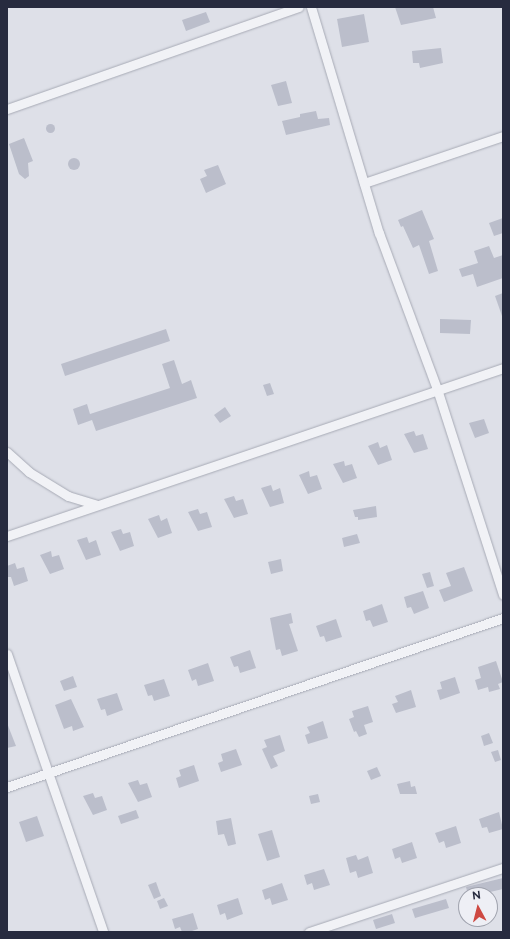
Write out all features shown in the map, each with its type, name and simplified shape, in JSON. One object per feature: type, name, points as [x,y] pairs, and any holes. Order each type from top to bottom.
[{"type":"street","points":[[7,109],[299,7]]},
{"type":"street","points":[[311,7],[392,272],[437,389],[503,595]]},
{"type":"street","points":[[364,183],[503,136]]},
{"type":"street","points":[[7,536],[437,389],[503,368]]},
{"type":"street","points":[[7,452],[30,472],[68,496],[97,505]]},
{"type":"street","points":[[7,787],[503,618]]},
{"type":"street","points":[[7,654],[103,932]]},
{"type":"street","points":[[309,932],[503,868]]},
{"type":"building","points":[[395,7],[433,7],[436,18],[401,25]]},
{"type":"building","points":[[206,12],[210,22],[186,31],[182,20]]},
{"type":"building","points":[[364,14],[369,42],[342,47],[337,19]]},
{"type":"building","points":[[441,48],[443,63],[420,68],[419,63],[413,63],[412,51]]},
{"type":"building","points":[[286,81],[292,103],[278,106],[271,85]]},
{"type":"building","points":[[316,111],[318,119],[329,118],[330,125],[286,135],[282,121],[300,117],[300,114]]},
{"type":"building","points":[[50,123],[55,128],[50,133],[45,128]]},
{"type":"building","points":[[24,138],[33,161],[28,163],[29,176],[25,179],[19,174],[9,144]]},
{"type":"building","points":[[72,158],[76,158],[80,164],[76,170],[72,170],[68,166],[68,162]]},
{"type":"building","points":[[218,165],[226,184],[206,193],[200,179],[207,176],[204,170]]},
{"type":"building","points":[[422,210],[434,239],[429,241],[438,271],[429,274],[419,245],[413,248],[403,226],[401,227],[398,220]]},
{"type":"building","points":[[503,218],[503,233],[494,236],[489,223]]},
{"type":"building","points":[[489,246],[494,258],[503,255],[503,278],[477,287],[473,274],[462,277],[459,269],[478,263],[474,251]]},
{"type":"building","points":[[503,293],[503,316],[502,316],[495,296]]},
{"type":"building","points":[[440,319],[471,320],[470,334],[440,333]]},
{"type":"building","points":[[166,329],[170,341],[65,376],[61,364]]},
{"type":"building","points":[[174,360],[182,384],[191,380],[197,398],[96,431],[92,420],[78,425],[73,409],[87,404],[90,414],[170,388],[162,364]]},
{"type":"building","points":[[270,383],[274,394],[267,396],[263,385]]},
{"type":"building","points":[[225,407],[231,416],[220,423],[214,415]]},
{"type":"building","points":[[484,419],[489,433],[475,438],[469,423]]},
{"type":"building","points":[[414,431],[416,436],[423,434],[428,449],[414,453],[404,434]]},
{"type":"building","points":[[378,442],[380,448],[387,445],[392,460],[378,465],[368,446]]},
{"type":"building","points":[[344,461],[345,466],[352,464],[357,478],[343,483],[333,464]]},
{"type":"building","points":[[309,471],[310,477],[317,475],[322,489],[308,494],[299,475]]},
{"type":"building","points":[[271,485],[273,491],[280,488],[284,503],[270,507],[261,488]]},
{"type":"building","points":[[234,496],[236,501],[243,499],[248,514],[234,518],[224,499]]},
{"type":"building","points":[[376,506],[377,517],[358,520],[358,517],[355,517],[353,510]]},
{"type":"building","points":[[198,509],[200,514],[207,512],[212,527],[198,531],[188,512]]},
{"type":"building","points":[[159,515],[161,521],[167,518],[172,533],[158,538],[148,519]]},
{"type":"building","points":[[121,529],[123,534],[130,532],[134,546],[120,551],[111,532]]},
{"type":"building","points":[[357,534],[360,543],[344,547],[342,538]]},
{"type":"building","points":[[87,537],[89,543],[96,540],[101,555],[86,560],[77,540]]},
{"type":"building","points":[[51,551],[52,557],[59,555],[64,569],[50,574],[40,555]]},
{"type":"building","points":[[281,559],[283,571],[271,574],[268,562]]},
{"type":"building","points":[[15,563],[17,569],[24,567],[28,581],[14,586],[11,577],[8,577],[7,566]]},
{"type":"building","points":[[464,567],[473,591],[444,602],[439,590],[451,586],[446,573]]},
{"type":"building","points":[[430,572],[434,586],[427,588],[422,574]]},
{"type":"building","points":[[423,591],[429,608],[414,614],[411,607],[407,608],[404,597]]},
{"type":"building","points":[[382,604],[388,622],[373,627],[370,620],[366,621],[363,611]]},
{"type":"building","points":[[291,613],[293,623],[289,624],[298,651],[282,656],[280,649],[276,650],[270,618]]},
{"type":"building","points":[[336,619],[342,637],[326,642],[324,636],[320,637],[316,626]]},
{"type":"building","points":[[250,650],[256,668],[240,673],[238,666],[234,667],[230,657]]},
{"type":"building","points":[[496,661],[503,682],[498,684],[500,689],[489,692],[488,687],[478,690],[475,680],[481,678],[478,667]]},
{"type":"building","points":[[208,663],[214,681],[198,686],[196,679],[192,681],[188,670]]},
{"type":"building","points":[[73,676],[77,687],[64,691],[60,681]]},
{"type":"building","points":[[455,677],[460,693],[440,700],[437,690],[442,689],[440,682]]},
{"type":"building","points":[[164,679],[170,696],[154,701],[152,695],[148,696],[144,685]]},
{"type":"building","points":[[411,690],[416,707],[396,713],[392,704],[398,702],[395,696]]},
{"type":"building","points":[[117,693],[123,710],[107,716],[105,709],[101,710],[97,699]]},
{"type":"building","points":[[71,699],[84,727],[73,731],[72,726],[64,729],[55,705]]},
{"type":"building","points":[[368,706],[373,722],[364,725],[367,734],[359,737],[356,731],[354,732],[349,719],[354,717],[352,711]]},
{"type":"building","points":[[323,721],[328,738],[308,744],[305,735],[310,733],[307,727]]},
{"type":"building","points":[[7,723],[16,746],[7,748]]},
{"type":"building","points":[[489,733],[493,743],[484,746],[481,736]]},
{"type":"building","points":[[280,735],[285,751],[273,756],[278,766],[271,769],[262,749],[267,747],[264,740]]},
{"type":"building","points":[[236,749],[242,765],[221,772],[218,763],[223,761],[221,754]]},
{"type":"building","points":[[498,750],[501,760],[495,762],[491,752]]},
{"type":"building","points":[[194,765],[199,781],[179,788],[176,778],[181,776],[179,770]]},
{"type":"building","points":[[377,767],[381,776],[371,780],[367,771]]},
{"type":"building","points":[[138,780],[140,785],[147,783],[152,797],[138,802],[128,783]]},
{"type":"building","points":[[410,781],[411,787],[415,786],[417,794],[400,794],[397,784]]},
{"type":"building","points":[[93,793],[95,798],[102,796],[107,810],[93,815],[83,796]]},
{"type":"building","points":[[318,794],[320,802],[311,804],[309,796]]},
{"type":"building","points":[[136,810],[139,818],[121,824],[118,816]]},
{"type":"building","points":[[499,812],[503,829],[489,833],[487,827],[482,828],[479,819]]},
{"type":"building","points":[[37,816],[44,836],[26,842],[19,822]]},
{"type":"building","points":[[231,818],[236,844],[228,846],[224,834],[218,835],[216,821]]},
{"type":"building","points":[[456,826],[461,843],[446,848],[444,841],[439,843],[435,833]]},
{"type":"building","points":[[272,830],[280,857],[267,861],[258,834]]},
{"type":"building","points":[[412,842],[417,858],[402,863],[400,857],[395,859],[392,849]]},
{"type":"building","points":[[356,855],[358,860],[368,856],[373,873],[358,878],[356,871],[350,873],[346,858]]},
{"type":"building","points":[[324,869],[330,885],[314,890],[312,883],[307,885],[304,875]]},
{"type":"building","points":[[503,878],[503,889],[498,890],[498,887],[466,887]]},
{"type":"building","points":[[156,882],[161,896],[154,899],[148,885]]},
{"type":"building","points":[[282,883],[288,900],[272,905],[270,898],[265,900],[262,890]]},
{"type":"building","points":[[164,898],[168,906],[160,909],[157,901]]},
{"type":"building","points":[[238,898],[243,914],[227,920],[225,913],[220,915],[217,905]]},
{"type":"building","points":[[446,899],[449,908],[415,918],[412,909]]},
{"type":"building","points":[[193,913],[198,929],[189,932],[182,932],[180,927],[175,929],[172,919]]},
{"type":"building","points":[[392,914],[395,923],[376,929],[373,920]]}]
